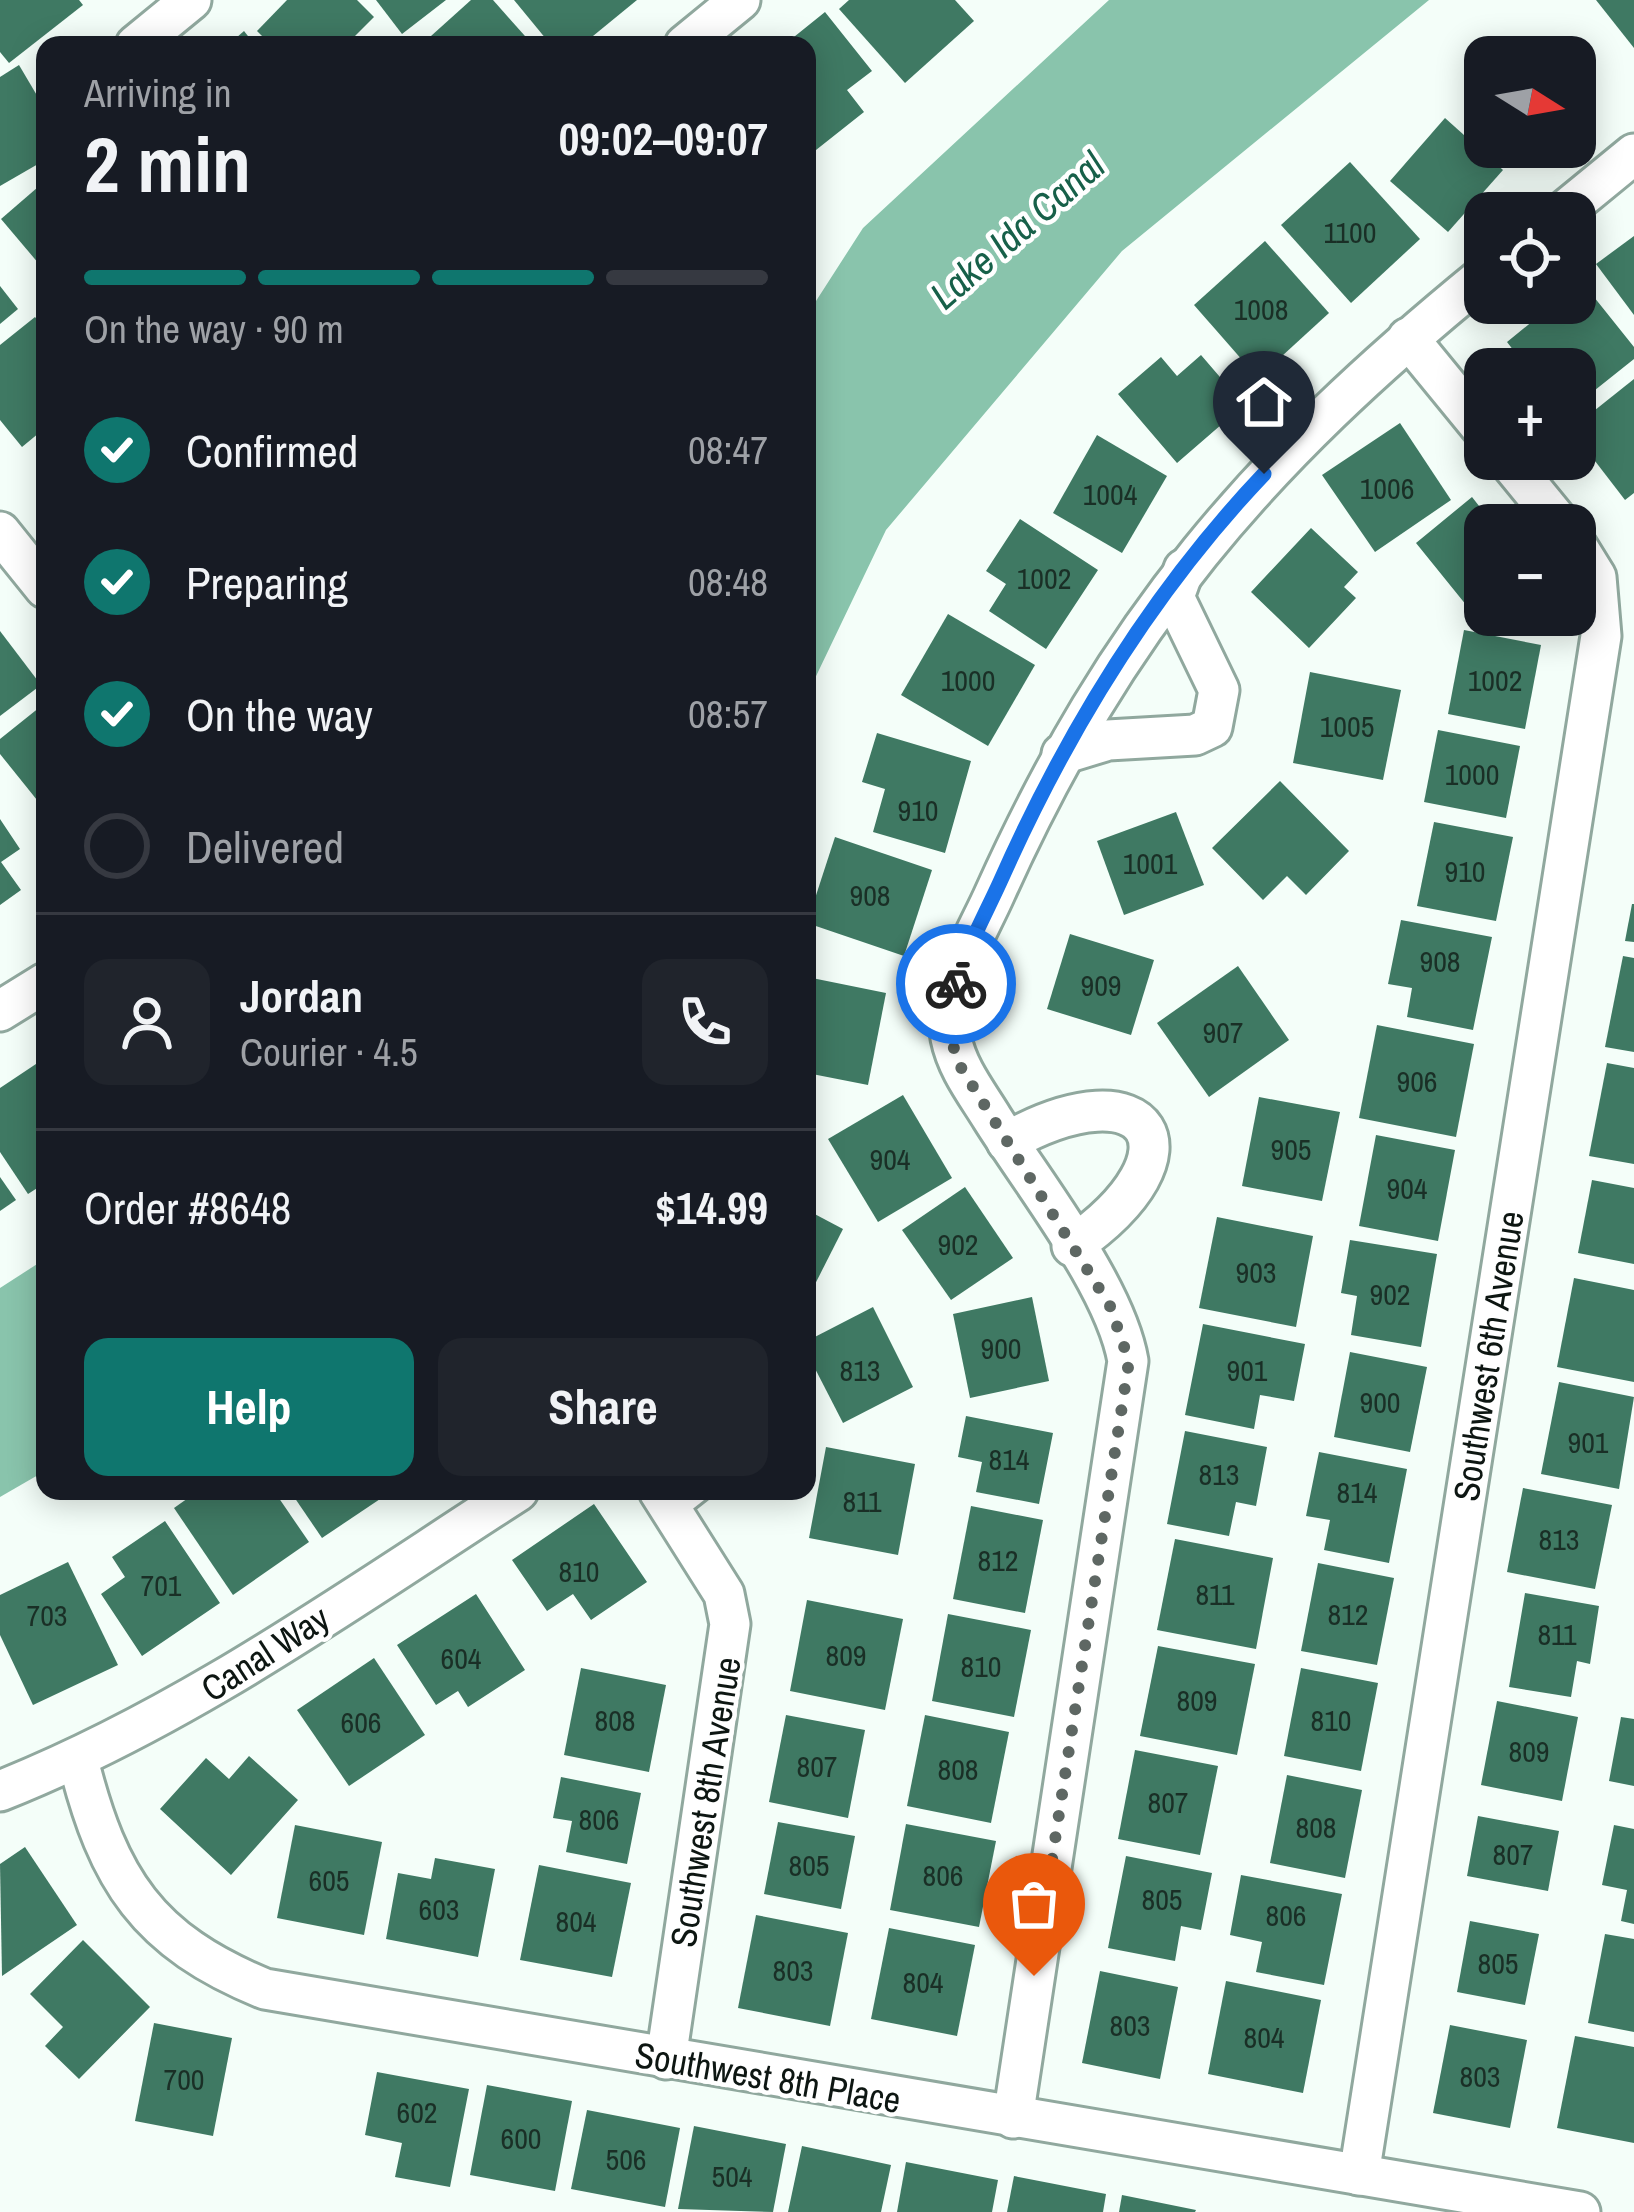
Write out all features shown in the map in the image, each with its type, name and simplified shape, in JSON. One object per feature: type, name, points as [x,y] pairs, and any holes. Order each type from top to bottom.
[{"type":"street","points":[[147,36],[191,0]]},
{"type":"street","points":[[696,36],[740,0]]},
{"type":"street","points":[[1588,192],[1634,154]]},
{"type":"street","points":[[1012,2118],[1129,1361],[1117,1319],[957,1061],[950,1002],[1062,754],[1096,694],[1184,569],[1237,503],[1319,417],[1464,292]]},
{"type":"street","points":[[1408,338],[1464,406]]},
{"type":"street","points":[[1524,480],[1544,504]]},
{"type":"street","points":[[0,532],[36,577]]},
{"type":"street","points":[[1062,754],[1108,740],[1195,736],[1212,727],[1219,690],[1174,597],[1184,569]]},
{"type":"street","name":"Southwest 6th Avenue","points":[[1359,2175],[1601,636],[1596,587]]},
{"type":"street","points":[[0,1011],[36,988]]},
{"type":"street","points":[[1007,1142],[1034,1127],[1099,1110],[1136,1116],[1143,1126],[1148,1169],[1132,1196],[1072,1246]]},
{"type":"street","name":"Canal Way","points":[[0,1791],[77,1760],[184,1705],[504,1500]]},
{"type":"street","name":"Southwest 8th Avenue","points":[[666,2060],[730,1624],[724,1594],[679,1500]]},
{"type":"street","name":"Southwest 8th Place","points":[[77,1760],[97,1838],[132,1894],[178,1942],[234,1977],[297,1998],[1580,2212]]},
{"type":"water","name":"Lake Ida Canal","points":[[1109,0],[1429,0],[1122,251],[886,530],[816,676],[816,301],[863,228]]},
{"type":"water","points":[[36,1265],[36,1476],[0,1497],[0,1288]]},
{"type":"building","points":[[0,0],[79,0],[83,5],[43,36],[36,36],[36,42],[9,63],[0,52]]},
{"type":"building","points":[[287,0],[357,0],[374,17],[355,36],[262,36],[257,31]]},
{"type":"building","points":[[376,0],[446,0],[402,34]]},
{"type":"building","points":[[471,0],[493,0],[525,36],[431,36]]},
{"type":"building","points":[[514,0],[637,0],[593,36],[544,36]]},
{"type":"building","points":[[849,0],[955,0],[974,21],[905,83],[839,9]]},
{"type":"building","points":[[1596,0],[1634,0],[1634,48]]},
{"type":"building","points":[[825,12],[872,71],[847,90],[864,112],[816,150],[816,36],[795,36]]},
{"type":"building","points":[[19,65],[36,94],[36,165],[0,186],[0,77]]},
{"type":"building","points":[[1445,118],[1464,135],[1464,168],[1503,170],[1483,192],[1464,192],[1464,214],[1448,232],[1390,181]]},
{"type":"building","points":[[1350,162],[1420,239],[1351,303],[1281,225]]},
{"type":"building","points":[[36,189],[36,260],[1,219]]},
{"type":"building","points":[[1634,236],[1634,315],[1596,264]]},
{"type":"building","points":[[1265,241],[1329,313],[1258,378],[1194,305]]},
{"type":"building","points":[[0,286],[18,309],[0,324]]},
{"type":"building","points":[[1596,300],[1634,347],[1634,359],[1596,389],[1596,348],[1512,348],[1507,342],[1529,324],[1596,324]]},
{"type":"building","points":[[36,318],[36,435],[22,447],[0,420],[0,345]]},
{"type":"building","points":[[1201,355],[1244,405],[1177,463],[1118,394],[1161,357],[1177,376]]},
{"type":"building","points":[[1634,379],[1634,493],[1625,500],[1596,462],[1596,409]]},
{"type":"building","points":[[1400,423],[1451,500],[1375,552],[1322,475]]},
{"type":"building","points":[[1097,435],[1167,476],[1122,553],[1053,513]]},
{"type":"building","points":[[1472,497],[1478,504],[1464,504],[1464,602],[1416,543]]},
{"type":"building","points":[[1020,519],[1098,570],[1046,649],[989,611],[1006,584],[986,571]]},
{"type":"building","points":[[1311,528],[1358,572],[1344,587],[1356,598],[1309,648],[1251,592]]},
{"type":"building","points":[[948,614],[1035,665],[988,746],[901,695]]},
{"type":"building","points":[[1464,630],[1464,636],[1541,645],[1525,729],[1448,714]]},
{"type":"building","points":[[0,631],[36,678],[36,689],[0,716]]},
{"type":"building","points":[[1310,672],[1401,690],[1383,780],[1293,763]]},
{"type":"building","points":[[36,710],[36,799],[0,754],[0,739]]},
{"type":"building","points":[[1438,730],[1520,746],[1506,818],[1424,802]]},
{"type":"building","points":[[877,733],[971,761],[945,853],[873,832],[885,789],[862,782]]},
{"type":"building","points":[[1280,781],[1349,851],[1306,895],[1287,876],[1263,900],[1212,848]]},
{"type":"building","points":[[1176,812],[1204,885],[1124,915],[1097,841]]},
{"type":"building","points":[[0,819],[20,849],[1,862],[21,890],[0,905]]},
{"type":"building","points":[[1434,822],[1513,837],[1496,921],[1417,906]]},
{"type":"building","points":[[835,837],[932,870],[904,956],[816,926],[816,895]]},
{"type":"building","points":[[1634,904],[1634,942],[1625,941]]},
{"type":"building","points":[[1401,920],[1492,937],[1473,1030],[1407,1017],[1412,988],[1388,984]]},
{"type":"building","points":[[1070,934],[1154,960],[1131,1035],[1047,1009]]},
{"type":"building","points":[[1623,956],[1634,958],[1634,1052],[1605,1047]]},
{"type":"building","points":[[1238,966],[1289,1040],[1209,1097],[1157,1023]]},
{"type":"building","points":[[816,979],[886,993],[868,1085],[816,1075]]},
{"type":"building","points":[[1377,1025],[1474,1044],[1456,1137],[1359,1118]]},
{"type":"building","points":[[1607,1063],[1634,1068],[1634,1164],[1589,1156]]},
{"type":"building","points":[[36,1064],[36,1189],[28,1194],[0,1152],[0,1088]]},
{"type":"building","points":[[903,1095],[952,1178],[878,1222],[828,1139]]},
{"type":"building","points":[[1259,1097],[1340,1112],[1322,1201],[1242,1186]]},
{"type":"building","points":[[1376,1135],[1455,1150],[1438,1241],[1359,1226]]},
{"type":"building","points":[[0,1177],[16,1200],[0,1211]]},
{"type":"building","points":[[1592,1180],[1634,1188],[1634,1264],[1578,1253]]},
{"type":"building","points":[[965,1187],[1013,1258],[951,1300],[902,1230]]},
{"type":"building","points":[[816,1215],[843,1229],[816,1282]]},
{"type":"building","points":[[1217,1217],[1313,1236],[1296,1327],[1199,1308]]},
{"type":"building","points":[[1350,1240],[1437,1254],[1421,1347],[1351,1335],[1357,1296],[1341,1293]]},
{"type":"building","points":[[1574,1278],[1634,1290],[1634,1382],[1557,1367]]},
{"type":"building","points":[[1032,1297],[1049,1381],[970,1398],[953,1314]]},
{"type":"building","points":[[873,1307],[913,1387],[843,1423],[816,1370],[816,1336]]},
{"type":"building","points":[[1203,1324],[1305,1344],[1294,1401],[1260,1395],[1254,1429],[1185,1415]]},
{"type":"building","points":[[1350,1352],[1427,1367],[1410,1452],[1334,1437]]},
{"type":"building","points":[[1559,1382],[1634,1397],[1619,1489],[1541,1474]]},
{"type":"building","points":[[966,1416],[1053,1433],[1039,1504],[976,1492],[982,1462],[958,1457]]},
{"type":"building","points":[[1185,1431],[1267,1447],[1256,1506],[1236,1502],[1229,1536],[1167,1524]]},
{"type":"building","points":[[826,1447],[915,1464],[898,1555],[809,1538]]},
{"type":"building","points":[[1319,1452],[1407,1469],[1389,1563],[1324,1550],[1330,1520],[1306,1516]]},
{"type":"building","points":[[1523,1488],[1612,1505],[1595,1589],[1507,1572]]},
{"type":"building","points":[[185,1500],[280,1500],[309,1542],[233,1595],[174,1508]]},
{"type":"building","points":[[296,1500],[379,1500],[322,1538]]},
{"type":"building","points":[[594,1504],[647,1582],[591,1620],[573,1594],[547,1611],[512,1560]]},
{"type":"building","points":[[971,1506],[1043,1520],[1025,1613],[953,1599]]},
{"type":"building","points":[[165,1521],[220,1603],[142,1656],[101,1594],[125,1577],[112,1557]]},
{"type":"building","points":[[1175,1539],[1273,1558],[1256,1649],[1157,1630]]},
{"type":"building","points":[[68,1562],[118,1665],[33,1705],[0,1635],[0,1595]]},
{"type":"building","points":[[1318,1563],[1394,1578],[1377,1665],[1301,1651]]},
{"type":"building","points":[[1525,1593],[1599,1606],[1590,1664],[1577,1661],[1571,1697],[1509,1687]]},
{"type":"building","points":[[476,1594],[525,1670],[468,1707],[458,1691],[436,1705],[397,1645]]},
{"type":"building","points":[[807,1600],[903,1619],[885,1710],[790,1691]]},
{"type":"building","points":[[948,1614],[1031,1630],[1014,1717],[932,1701]]},
{"type":"building","points":[[1158,1646],[1255,1664],[1237,1755],[1140,1736]]},
{"type":"building","points":[[374,1658],[425,1735],[349,1786],[297,1710]]},
{"type":"building","points":[[581,1668],[666,1685],[649,1772],[564,1755]]},
{"type":"building","points":[[1301,1668],[1378,1683],[1361,1771],[1284,1756]]},
{"type":"building","points":[[1497,1701],[1578,1717],[1562,1801],[1481,1785]]},
{"type":"building","points":[[786,1715],[865,1730],[848,1818],[769,1802]]},
{"type":"building","points":[[925,1715],[1009,1732],[991,1823],[907,1806]]},
{"type":"building","points":[[1621,1717],[1634,1719],[1634,1786],[1609,1781]]},
{"type":"building","points":[[1135,1750],[1218,1766],[1200,1855],[1118,1839]]},
{"type":"building","points":[[249,1756],[298,1800],[231,1875],[160,1809],[206,1758],[229,1779]]},
{"type":"building","points":[[1287,1775],[1362,1790],[1345,1878],[1270,1863]]},
{"type":"building","points":[[561,1777],[641,1793],[627,1864],[566,1852],[572,1821],[553,1818]]},
{"type":"building","points":[[1478,1816],[1559,1831],[1548,1891],[1467,1876]]},
{"type":"building","points":[[778,1822],[855,1836],[841,1909],[764,1894]]},
{"type":"building","points":[[906,1824],[996,1841],[979,1927],[890,1910]]},
{"type":"building","points":[[295,1825],[382,1842],[364,1935],[277,1918]]},
{"type":"building","points":[[1614,1825],[1634,1829],[1634,1924],[1621,1921],[1627,1890],[1602,1885]]},
{"type":"building","points":[[25,1847],[77,1925],[2,1976],[0,1864]]},
{"type":"building","points":[[1126,1856],[1212,1873],[1201,1930],[1181,1926],[1175,1961],[1108,1948]]},
{"type":"building","points":[[435,1858],[495,1869],[478,1957],[386,1939],[398,1873],[431,1879]]},
{"type":"building","points":[[539,1865],[631,1883],[612,1977],[520,1960]]},
{"type":"building","points":[[1241,1875],[1342,1894],[1324,1985],[1256,1972],[1262,1942],[1230,1935]]},
{"type":"building","points":[[756,1915],[848,1933],[830,2026],[738,2008]]},
{"type":"building","points":[[1470,1921],[1539,1934],[1525,2005],[1457,1992]]},
{"type":"building","points":[[889,1928],[975,1945],[957,2036],[871,2019]]},
{"type":"building","points":[[1605,1934],[1634,1939],[1634,2032],[1588,2023]]},
{"type":"building","points":[[83,1940],[150,2007],[79,2079],[45,2046],[63,2027],[30,1994]]},
{"type":"building","points":[[1100,1971],[1178,1987],[1160,2079],[1082,2063]]},
{"type":"building","points":[[1226,1981],[1321,2000],[1303,2093],[1208,2074]]},
{"type":"building","points":[[154,2023],[232,2038],[213,2136],[135,2121]]},
{"type":"building","points":[[1450,2025],[1527,2040],[1510,2128],[1433,2113]]},
{"type":"building","points":[[1575,2036],[1634,2047],[1634,2143],[1557,2128]]},
{"type":"building","points":[[377,2072],[469,2089],[450,2187],[395,2177],[402,2143],[365,2135]]},
{"type":"building","points":[[487,2085],[572,2101],[555,2191],[470,2175]]},
{"type":"building","points":[[587,2110],[680,2128],[665,2207],[571,2189]]},
{"type":"building","points":[[694,2126],[786,2144],[773,2212],[678,2209]]},
{"type":"building","points":[[802,2146],[891,2165],[881,2212],[788,2212]]},
{"type":"building","points":[[906,2162],[998,2180],[992,2212],[897,2212]]},
{"type":"building","points":[[1014,2176],[1106,2194],[1103,2212],[1007,2212]]},
{"type":"building","points":[[1122,2195],[1196,2210],[1119,2212]]},
{"type":"way so far","points":[[956,984],[950,1002],[950,1032],[957,1061],[1110,1306],[1123,1332],[1129,1361],[1034,1976]]},
{"type":"route","points":[[956,984],[1038,799],[1096,694],[1162,596],[1264,474]]}]
